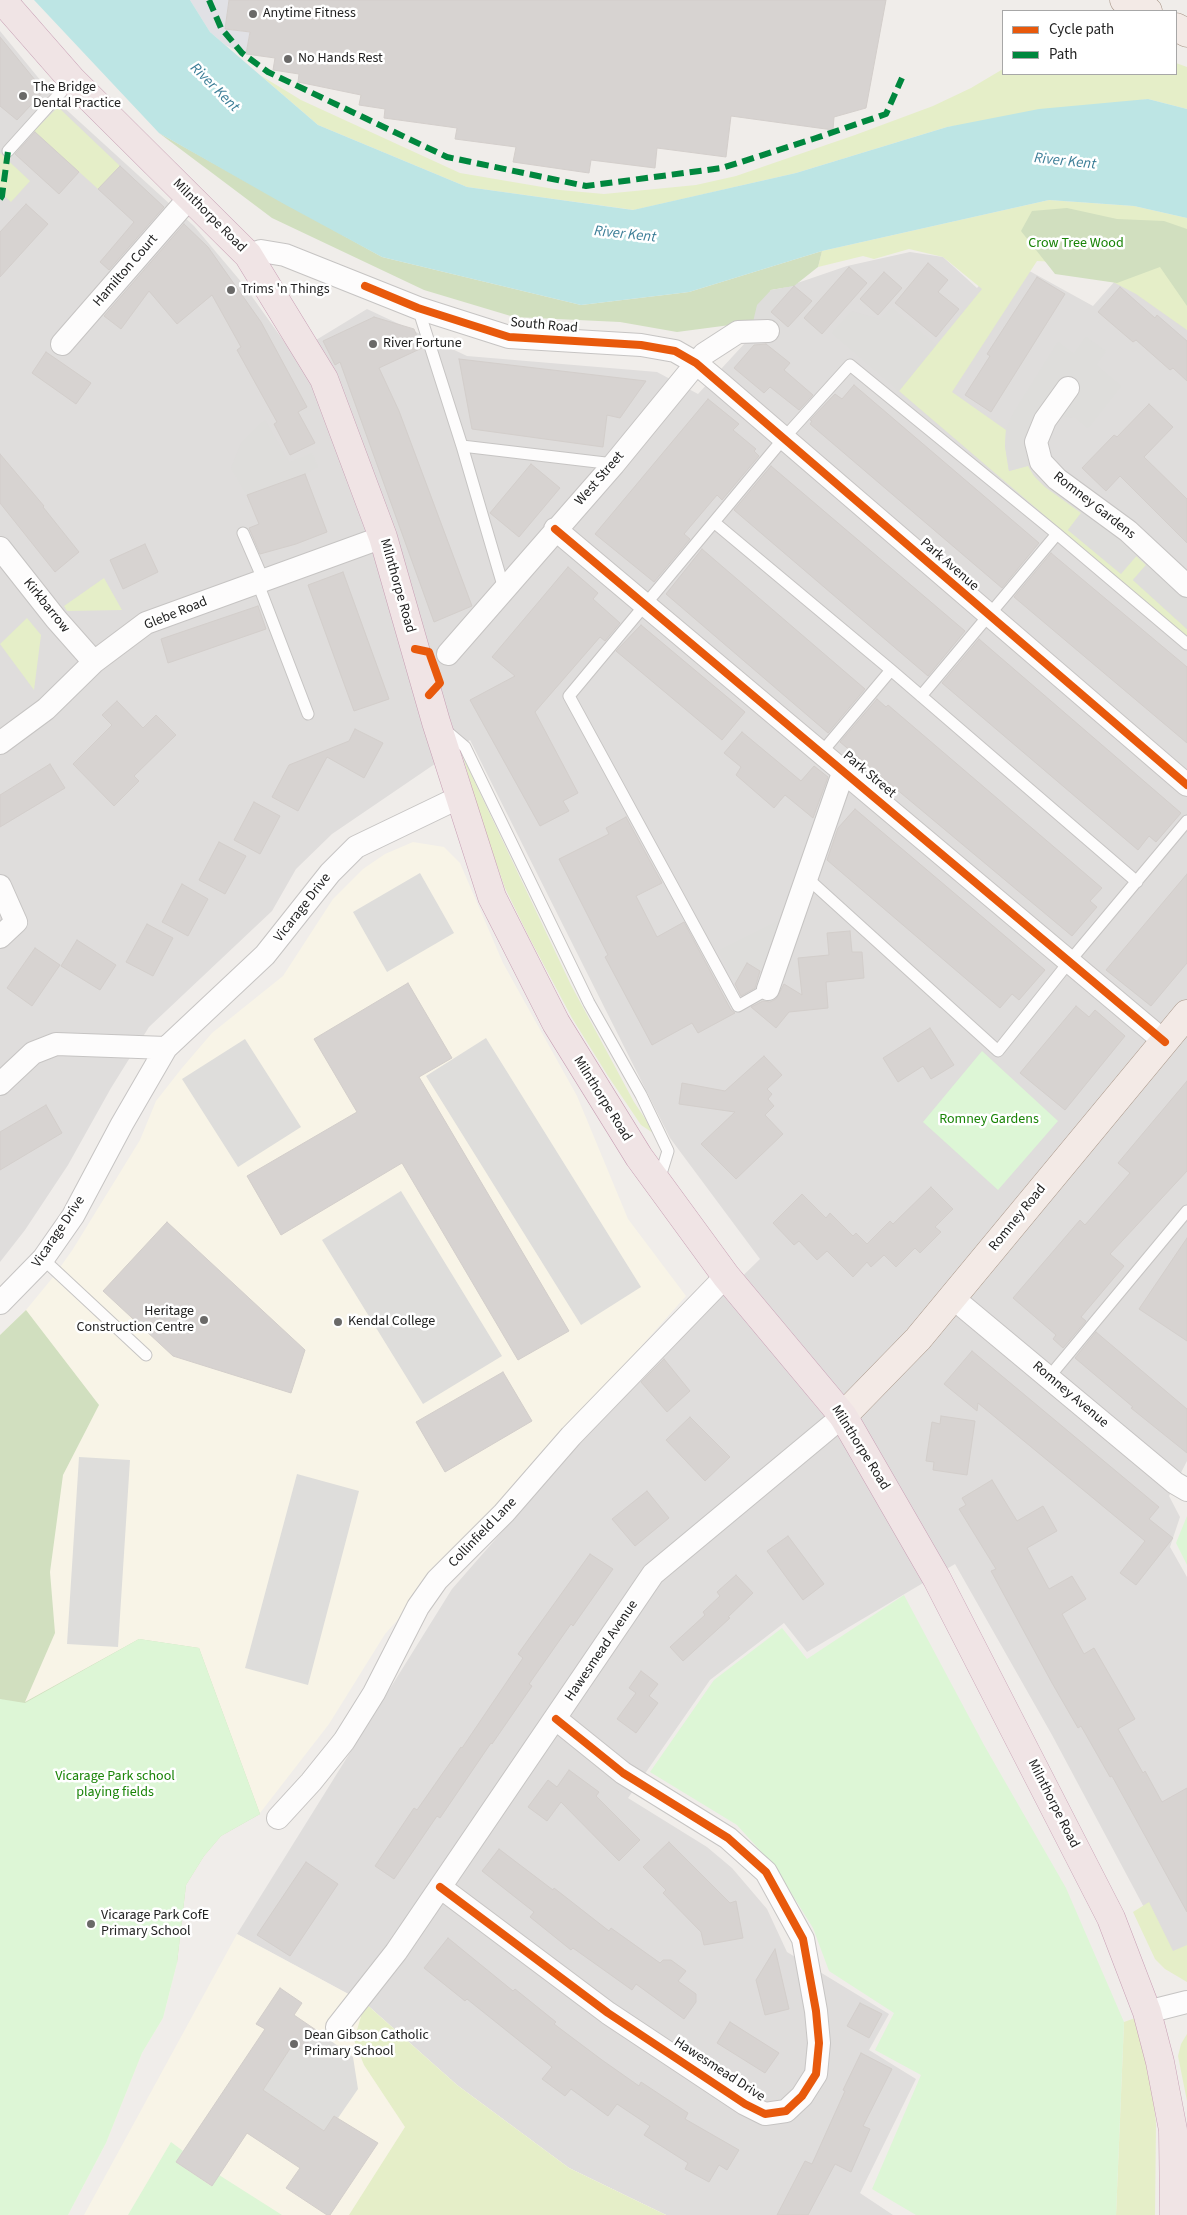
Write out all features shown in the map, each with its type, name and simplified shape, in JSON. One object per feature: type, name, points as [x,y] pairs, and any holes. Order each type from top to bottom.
[{"type":"highway","name":"Milnthorpe Road","points":[[2,0],[72,80],[248,255],[324,379],[383,537],[436,722],[492,897],[556,1023],[658,1185],[726,1276],[842,1416],[937,1579],[1111,1918],[1148,2012],[1160,2062],[1173,2130],[1174,2215]]},
{"type":"main road","name":"Romney Road","points":[[842,1416],[900,1359],[953,1298],[1187,1014]]},
{"type":"street","name":"Hamilton Court","points":[[62,344],[190,197]]},
{"type":"street","name":"South Road","points":[[248,255],[261,251],[285,255],[418,308],[508,337],[641,345],[675,352],[696,364]]},
{"type":"street","name":"West Street","points":[[448,654],[555,529],[614,464],[696,364],[715,346],[738,332],[768,332]]},
{"type":"street","name":"Park Avenue","points":[[696,364],[1187,785]]},
{"type":"street","name":"Romney Gardens","points":[[1068,388],[1045,420],[1036,442],[1041,462],[1057,479],[1128,531],[1187,586]]},
{"type":"street","name":"Park Street","points":[[555,529],[844,770],[1165,1042]]},
{"type":"street","name":"Glebe Road","points":[[0,743],[46,709],[94,662],[146,623],[260,580],[383,537]]},
{"type":"street","name":"Kirkbarrow","points":[[0,548],[56,619],[94,662]]},
{"type":"street","name":"Park Street","points":[[768,989],[844,770]]},
{"type":"street","name":"Vicarage Drive","points":[[0,1303],[43,1259],[73,1216],[122,1124],[166,1048],[265,955],[330,873],[356,847],[460,797]]},
{"type":"street","points":[[0,886],[16,922],[0,937]]},
{"type":"street","points":[[0,1084],[34,1053],[56,1044],[166,1048]]},
{"type":"street","name":"Collinfield Lane","points":[[278,1818],[312,1782],[344,1741],[374,1693],[418,1607],[437,1580],[504,1513],[570,1436],[726,1276]]},
{"type":"street","name":"Romney Avenue","points":[[953,1298],[1175,1483],[1187,1490]]},
{"type":"street","name":"Hawesmead Avenue","points":[[337,2026],[396,1952],[653,1574],[842,1416]]},
{"type":"street","name":"Hawesmead Drive","points":[[440,1887],[608,2013],[745,2104],[765,2114],[786,2111],[802,2096],[816,2074],[820,2043],[816,2011],[802,1939],[766,1872],[728,1838],[623,1773],[556,1719]]},
{"type":"street","points":[[1148,2012],[1187,2002]]},
{"type":"lane","points":[[8,151],[72,80]]},
{"type":"lane","points":[[418,308],[462,446],[504,589]]},
{"type":"lane","points":[[768,989],[738,1006],[569,696],[646,606],[784,438],[850,365],[1057,534],[1187,644]]},
{"type":"lane","points":[[462,446],[614,464]]},
{"type":"lane","points":[[715,523],[922,696],[1137,882]]},
{"type":"lane","points":[[243,533],[308,714]]},
{"type":"lane","points":[[922,696],[1057,534]]},
{"type":"lane","points":[[822,752],[891,670]]},
{"type":"lane","points":[[436,722],[465,747],[589,1003],[641,1095],[668,1151],[658,1185]]},
{"type":"lane","points":[[806,877],[998,1051],[1069,962],[1187,821]]},
{"type":"lane","points":[[1049,1377],[1187,1210]]},
{"type":"lane","points":[[43,1259],[146,1355]]},
{"type":"shaded area","points":[[190,0],[229,0],[225,29],[250,32],[246,54],[225,45],[210,32]]},
{"type":"shaded area","points":[[0,31],[59,103],[194,226],[243,284],[293,354],[367,309],[467,356],[657,372],[698,394],[745,343],[754,309],[774,291],[847,266],[910,252],[943,257],[977,288],[1004,257],[1093,306],[1123,272],[1187,320],[1187,1461],[1169,1496],[1180,1517],[1170,1547],[1187,1577],[1187,1948],[1170,1956],[1052,1735],[955,1564],[807,1652],[784,1623],[710,1680],[628,1798],[707,1847],[732,1868],[767,1909],[787,1952],[889,2014],[869,2050],[916,2079],[860,2193],[893,2215],[666,2215],[569,2168],[457,2085],[365,2003],[237,1934],[452,1589],[624,1392],[760,1259],[670,1138],[470,740],[332,834],[296,869],[272,911],[149,1027],[111,1088],[68,1165],[25,1230],[0,1262]]},
{"type":"shaded area","points":[[794,286],[771,312],[768,331],[753,322],[757,305],[771,290]]},
{"type":"shaded area","points":[[892,308],[936,345],[899,391],[832,333],[852,311],[880,319]]},
{"type":"shaded area","points":[[1086,337],[1106,351],[1096,365],[1121,386],[1088,428],[1076,418],[1064,417],[1045,420],[1041,462],[1009,471],[1005,446],[1006,430],[1013,414],[1058,342],[1074,354]]},
{"type":"shaded area","points":[[265,420],[289,462],[312,453],[318,467],[305,474],[247,495],[231,468],[241,443]]},
{"type":"shaded area","points":[[1089,503],[1144,547],[1121,574],[1068,530]]},
{"type":"shaded area","points":[[1154,556],[1187,586],[1187,629],[1133,580]]},
{"type":"shaded area","name":"Kendal College","points":[[413,842],[444,847],[460,863],[503,963],[577,1096],[628,1219],[686,1296],[385,1634],[329,1724],[260,1813],[221,1836],[204,1856],[186,1885],[177,1963],[163,2018],[142,2053],[106,2143],[68,2215],[0,2215],[0,1335],[26,1310],[73,1249],[140,1140],[156,1101],[182,1068],[212,1033],[283,976],[333,899],[363,869],[385,854]]},
{"type":"shaded area","points":[[420,873],[454,933],[387,972],[353,912]]},
{"type":"shaded area","points":[[780,920],[761,971],[747,963],[736,981],[718,951]]},
{"type":"shaded area","points":[[486,1038],[641,1287],[581,1325],[426,1076]]},
{"type":"shaded area","points":[[245,1039],[301,1127],[238,1167],[182,1079]]},
{"type":"shaded area","points":[[401,1191],[502,1356],[423,1404],[322,1240]]},
{"type":"shaded area","points":[[79,1457],[130,1460],[118,1647],[67,1644]]},
{"type":"shaded area","points":[[297,1474],[359,1491],[308,1685],[245,1668]]},
{"type":"shaded area","name":"Dean Gibson Catholic Primary School","points":[[237,1934],[365,2003],[457,2085],[569,2168],[666,2215],[84,2215]]},
{"type":"shaded area","points":[[316,2030],[353,2057],[358,2089],[338,2118],[334,2116],[324,2131],[263,2090],[293,2044],[303,2050]]},
{"type":"green space","points":[[1177,63],[1187,67],[1187,109],[1148,99],[947,127],[796,173],[634,210],[467,187],[318,125],[260,75],[301,100],[460,173],[560,190],[604,194],[696,185],[736,176],[933,106],[971,88],[1002,70],[1002,75],[1177,75]]},
{"type":"green space","points":[[58,107],[120,166],[98,189],[34,131]]},
{"type":"green space","points":[[159,133],[382,257],[581,305],[689,292],[822,251],[818,267],[794,286],[771,290],[753,322],[677,332],[620,322],[514,317],[424,290],[272,218]]},
{"type":"green space","points":[[0,153],[30,181],[11,202],[0,192]]},
{"type":"green space","points":[[1049,200],[1134,206],[1187,218],[1187,330],[1136,294],[1077,263],[1037,261],[952,392],[1006,430],[1005,446],[1009,471],[1028,466],[1034,476],[1045,487],[1081,513],[1068,530],[1120,573],[1136,556],[1146,565],[1133,580],[1187,629],[1187,637],[899,391],[982,289],[943,257],[909,249],[874,259],[863,256],[818,267],[822,251]]},
{"type":"green space","name":"Crow Tree Wood","points":[[1067,208],[1117,219],[1164,221],[1187,229],[1187,306],[1160,267],[1117,283],[1055,274],[1021,231],[1032,211]]},
{"type":"green space","points":[[104,578],[122,610],[67,611],[64,606]]},
{"type":"green space","points":[[27,618],[41,635],[34,690],[0,644]]},
{"type":"green space","points":[[463,757],[571,985],[634,1102],[656,1135],[641,1125],[608,1076],[572,1018],[529,937],[505,888],[479,814]]},
{"type":"green space","name":"Romney Gardens","points":[[982,1051],[1058,1121],[998,1190],[923,1122]]},
{"type":"green space","points":[[26,1310],[99,1405],[63,1475],[50,1572],[55,1633],[25,1702],[139,1639],[199,1648],[260,1814],[221,1836],[204,1856],[186,1885],[177,1963],[137,1935],[63,1742],[0,1699],[0,1335]]},
{"type":"green space","points":[[1187,1516],[1187,1565],[1176,1543]]},
{"type":"green space","points":[[904,1595],[984,1745],[1066,1888],[1124,2022],[1116,2215],[916,2215],[872,2189],[921,2075],[875,2050],[894,2013],[829,1971],[813,1928],[775,1867],[737,1825],[650,1772],[714,1680],[782,1628],[807,1659]]},
{"type":"green space","name":"Vicarage Park school playing fields","points":[[139,1639],[199,1648],[260,1814],[221,1836],[204,1856],[186,1885],[177,1963],[163,2018],[142,2053],[106,2143],[68,2215],[0,2215],[0,1699],[25,1703]]},
{"type":"green space","points":[[1149,1902],[1173,1951],[1187,1945],[1187,1982],[1165,1969],[1155,1959],[1133,1912]]},
{"type":"green space","points":[[365,2003],[457,2085],[569,2168],[666,2215],[349,2215],[405,2127],[364,2065],[354,2040]]},
{"type":"green space","points":[[1138,2017],[1146,2034],[1156,2123],[1155,2215],[1116,2215],[1124,2022]]},
{"type":"green space","points":[[1187,2034],[1187,2101],[1178,2056],[1181,2044]]},
{"type":"green space","points":[[171,2142],[183,2151],[176,2162],[211,2186],[219,2175],[282,2215],[128,2215]]},
{"type":"water","name":"River Kent","points":[[34,0],[190,0],[210,32],[318,125],[467,187],[633,210],[796,173],[947,127],[1039,109],[1148,99],[1187,109],[1187,218],[1134,206],[1049,200],[822,251],[689,292],[581,305],[382,257],[284,204],[159,133]]},
{"type":"building","points":[[229,0],[886,0],[866,108],[834,117],[833,130],[731,116],[726,157],[657,148],[655,168],[591,160],[589,173],[513,162],[516,147],[455,139],[457,128],[384,118],[385,109],[359,105],[361,95],[298,82],[299,74],[273,70],[275,58],[246,54],[250,32],[225,29]]},
{"type":"building","points":[[0,37],[44,91],[17,120],[0,106]]},
{"type":"building","points":[[35,132],[79,172],[59,194],[15,154]]},
{"type":"building","points":[[120,166],[164,207],[109,270],[100,262],[134,222],[98,189]]},
{"type":"building","points":[[26,204],[48,224],[0,277],[0,232]]},
{"type":"building","points":[[184,224],[208,247],[261,322],[307,407],[298,412],[315,443],[290,455],[274,424],[277,422],[237,350],[241,347],[212,295],[177,324],[149,291],[121,329],[104,316]]},
{"type":"building","points":[[928,263],[948,280],[938,292],[959,309],[936,337],[895,303]]},
{"type":"building","points":[[849,267],[867,283],[822,334],[804,318]]},
{"type":"building","points":[[884,272],[902,288],[878,315],[860,299]]},
{"type":"building","points":[[1037,277],[1065,294],[991,412],[965,395],[990,356],[987,354]]},
{"type":"building","points":[[794,286],[812,301],[788,327],[771,312]]},
{"type":"building","points":[[1120,287],[1155,318],[1157,315],[1187,341],[1187,381],[1173,368],[1170,370],[1136,340],[1133,342],[1098,312]]},
{"type":"building","points":[[374,317],[414,329],[422,348],[379,368],[399,411],[472,606],[434,622],[340,362],[335,365],[323,341]]},
{"type":"building","points":[[766,344],[790,363],[784,370],[813,395],[799,410],[770,387],[764,393],[734,368],[754,345]]},
{"type":"building","points":[[46,352],[91,383],[76,404],[32,373]]},
{"type":"building","points":[[459,359],[646,381],[620,418],[607,415],[603,447],[472,429]]},
{"type":"building","points":[[854,385],[1039,543],[1002,588],[810,424],[812,421],[810,420],[835,394],[842,399]]},
{"type":"building","points":[[708,399],[739,424],[733,430],[756,449],[754,451],[759,456],[722,500],[717,495],[684,534],[690,539],[654,582],[595,534]]},
{"type":"building","points":[[1149,404],[1173,427],[1144,457],[1187,499],[1187,543],[1120,476],[1106,491],[1082,468],[1114,435],[1117,437]]},
{"type":"building","points":[[0,454],[44,506],[79,552],[55,572],[0,503]]},
{"type":"building","points":[[531,464],[560,488],[519,537],[490,513]]},
{"type":"building","points":[[771,466],[965,631],[928,676],[734,510]]},
{"type":"building","points":[[305,474],[327,532],[296,544],[260,554],[249,528],[259,524],[247,495]]},
{"type":"building","points":[[145,544],[158,572],[123,589],[110,560]]},
{"type":"building","points":[[702,549],[865,689],[828,733],[666,594]]},
{"type":"building","points":[[1051,553],[1187,667],[1187,743],[1014,597]]},
{"type":"building","points":[[568,567],[598,593],[593,599],[620,623],[605,641],[600,637],[535,712],[578,793],[563,801],[569,811],[540,826],[470,700],[515,676],[492,657]]},
{"type":"building","points":[[343,572],[389,699],[354,711],[308,585]]},
{"type":"building","points":[[258,606],[266,629],[168,663],[161,639]]},
{"type":"building","points":[[641,625],[745,712],[722,740],[616,651]]},
{"type":"building","points":[[979,639],[1181,813],[1156,842],[1149,836],[1138,850],[942,683]]},
{"type":"building","points":[[877,699],[886,707],[888,705],[1102,888],[1090,901],[1097,907],[1072,936],[840,742]]},
{"type":"building","points":[[117,701],[143,728],[156,715],[176,735],[134,776],[139,781],[114,806],[73,764],[112,725],[102,715]]},
{"type":"building","points":[[355,729],[383,743],[364,778],[327,757],[298,811],[272,797],[289,765],[349,741]]},
{"type":"building","points":[[742,732],[801,781],[814,766],[828,777],[813,818],[785,795],[774,808],[736,775],[741,767],[724,753]]},
{"type":"building","points":[[50,764],[65,788],[0,827],[0,795]]},
{"type":"building","points":[[254,802],[280,816],[260,854],[234,840]]},
{"type":"building","points":[[855,809],[1045,970],[1019,1000],[1012,994],[1000,1008],[827,860],[838,828]]},
{"type":"building","points":[[626,817],[662,883],[636,896],[657,937],[684,922],[731,1010],[735,1013],[698,1033],[692,1023],[652,1045],[605,957],[608,955],[559,859],[609,834],[606,828]]},
{"type":"building","points":[[219,842],[246,856],[225,894],[199,880]]},
{"type":"building","points":[[1187,874],[1187,963],[1151,1006],[1106,970]]},
{"type":"building","points":[[182,884],[208,899],[188,936],[162,922]]},
{"type":"building","points":[[147,924],[173,938],[153,976],[126,962]]},
{"type":"building","points":[[850,931],[852,952],[862,952],[864,978],[826,982],[828,1008],[789,1012],[776,1028],[751,1007],[763,1001],[770,1002],[776,999],[784,984],[802,995],[798,958],[829,955],[827,933]]},
{"type":"building","points":[[77,940],[116,965],[100,990],[61,966]]},
{"type":"building","points":[[35,948],[60,965],[32,1006],[7,988]]},
{"type":"building","points":[[747,963],[760,971],[755,988],[741,996],[735,984]]},
{"type":"building","points":[[408,983],[452,1058],[419,1077],[569,1331],[518,1360],[402,1163],[281,1235],[247,1176],[357,1112],[314,1039]]},
{"type":"building","points":[[1076,1006],[1089,1017],[1095,1010],[1125,1036],[1065,1110],[1020,1073]]},
{"type":"building","points":[[930,1028],[954,1065],[931,1079],[923,1066],[898,1082],[883,1058]]},
{"type":"building","points":[[764,1056],[782,1075],[767,1089],[772,1094],[768,1099],[774,1106],[765,1115],[783,1134],[736,1179],[701,1144],[735,1112],[679,1104],[682,1083],[725,1091]]},
{"type":"building","points":[[1187,1081],[1187,1171],[1110,1254],[1124,1266],[1081,1317],[1086,1321],[1063,1348],[1053,1339],[1056,1335],[1013,1298],[1080,1220],[1085,1225],[1130,1173],[1118,1163]]},
{"type":"building","points":[[46,1105],[62,1133],[0,1170],[0,1132]]},
{"type":"building","points":[[931,1187],[953,1209],[935,1227],[941,1232],[920,1253],[915,1248],[896,1267],[884,1255],[871,1267],[867,1262],[853,1277],[827,1251],[817,1260],[799,1241],[794,1245],[773,1223],[802,1194],[826,1218],[830,1213],[853,1236],[856,1233],[867,1244],[890,1221],[893,1224]]},
{"type":"building","name":"Heritage Construction Centre","points":[[167,1222],[305,1350],[291,1393],[173,1356],[103,1291]]},
{"type":"building","points":[[1187,1238],[1187,1341],[1139,1309]]},
{"type":"building","points":[[1096,1332],[1187,1409],[1187,1453],[1131,1408],[1133,1407],[1075,1358]]},
{"type":"building","points":[[972,1351],[1159,1507],[1149,1519],[1173,1538],[1136,1585],[1120,1573],[1145,1541],[978,1403],[977,1411],[944,1384]]},
{"type":"building","points":[[664,1359],[690,1391],[667,1412],[641,1382]]},
{"type":"building","points":[[503,1372],[532,1421],[445,1472],[416,1422]]},
{"type":"building","points":[[941,1416],[975,1421],[967,1475],[933,1470],[934,1462],[926,1461],[932,1422],[940,1424]]},
{"type":"building","points":[[690,1417],[730,1457],[705,1481],[666,1440]]},
{"type":"building","points":[[992,1480],[1017,1521],[1043,1506],[1057,1531],[1027,1548],[1049,1589],[1072,1576],[1086,1599],[1062,1614],[1084,1654],[1094,1648],[1135,1719],[1118,1729],[1162,1802],[1187,1788],[1187,1912],[1112,1776],[1110,1777],[1081,1726],[1078,1728],[1052,1683],[991,1571],[996,1569],[959,1509],[966,1505],[962,1498]]},
{"type":"building","points":[[647,1491],[669,1518],[635,1546],[612,1519]]},
{"type":"building","points":[[788,1536],[824,1584],[803,1600],[767,1551]]},
{"type":"building","points":[[590,1554],[613,1569],[573,1626],[571,1624],[529,1684],[532,1686],[492,1744],[440,1818],[437,1816],[394,1879],[375,1866],[414,1808],[417,1810],[462,1748],[523,1658],[518,1654]]},
{"type":"building","points":[[736,1575],[753,1593],[728,1617],[730,1618],[683,1661],[670,1647],[705,1615],[703,1612],[720,1596],[717,1592]]},
{"type":"building","points":[[641,1671],[658,1684],[649,1696],[658,1703],[636,1733],[617,1719],[636,1693],[629,1688]]},
{"type":"building","points":[[569,1770],[599,1792],[596,1796],[640,1840],[619,1861],[561,1802],[547,1821],[528,1807],[548,1780],[557,1787]]},
{"type":"building","points":[[669,1842],[730,1903],[736,1901],[743,1938],[704,1945],[701,1932],[663,1893],[666,1890],[643,1867]]},
{"type":"building","points":[[499,1849],[553,1890],[554,1888],[609,1931],[611,1928],[660,1963],[663,1960],[671,1960],[686,1971],[678,1981],[696,1994],[696,2002],[684,2019],[636,1984],[632,1990],[573,1948],[571,1950],[530,1917],[534,1912],[482,1871]]},
{"type":"building","points":[[306,1862],[338,1884],[290,1956],[257,1935]]},
{"type":"building","points":[[448,1938],[513,1991],[515,1989],[556,2022],[554,2024],[602,2060],[639,2086],[641,2082],[688,2113],[685,2119],[739,2150],[727,2170],[719,2165],[709,2182],[685,2169],[688,2163],[644,2135],[650,2126],[617,2104],[608,2116],[571,2089],[565,2096],[542,2079],[552,2067],[467,1999],[465,2001],[424,1968]]},
{"type":"building","points":[[775,1949],[789,2009],[765,2015],[756,1980]]},
{"type":"building","points":[[280,1988],[302,2003],[294,2015],[316,2030],[303,2050],[293,2044],[263,2090],[324,2131],[334,2116],[378,2143],[330,2215],[327,2215],[286,2188],[300,2168],[247,2133],[212,2186],[176,2162],[265,2029],[256,2024]]},
{"type":"building","points":[[860,2003],[882,2014],[869,2038],[847,2026]]},
{"type":"building","points":[[730,2022],[779,2053],[765,2073],[717,2043]]},
{"type":"building","points":[[861,2053],[892,2069],[863,2126],[870,2129],[851,2172],[835,2164],[808,2215],[777,2215],[805,2161],[812,2164],[845,2091],[843,2090]]},
{"type":"marked path","points":[[209,0],[221,28],[242,53],[268,72],[447,157],[586,186],[722,168],[813,139],[886,114],[902,78]]},
{"type":"marked path","points":[[0,199],[8,151]]},
{"type":"cycle path","points":[[365,286],[418,308],[509,337],[641,345],[675,351],[696,363],[1187,785]]},
{"type":"cycle path","points":[[555,529],[1165,1042]]},
{"type":"cycle path","points":[[415,649],[429,652],[440,683],[429,695]]},
{"type":"cycle path","points":[[440,1887],[608,2013],[745,2104],[765,2114],[786,2111],[802,2096],[816,2074],[819,2043],[816,2011],[803,1939],[766,1872],[728,1838],[623,1773],[556,1719]]},
{"type":"place","name":"Anytime Fitness","points":[[253,14]]},
{"type":"place","name":"No Hands Rest","points":[[288,59]]},
{"type":"place","name":"The Bridge Dental Practice","points":[[23,96]]},
{"type":"place","name":"Trims 'n Things","points":[[231,290]]},
{"type":"place","name":"River Fortune","points":[[373,344]]},
{"type":"place","name":"Heritage Construction Centre","points":[[204,1320]]},
{"type":"place","name":"Kendal College","points":[[338,1322]]},
{"type":"place","name":"Vicarage Park CofE Primary School","points":[[91,1924]]},
{"type":"place","name":"Dean Gibson Catholic Primary School","points":[[294,2044]]}]
